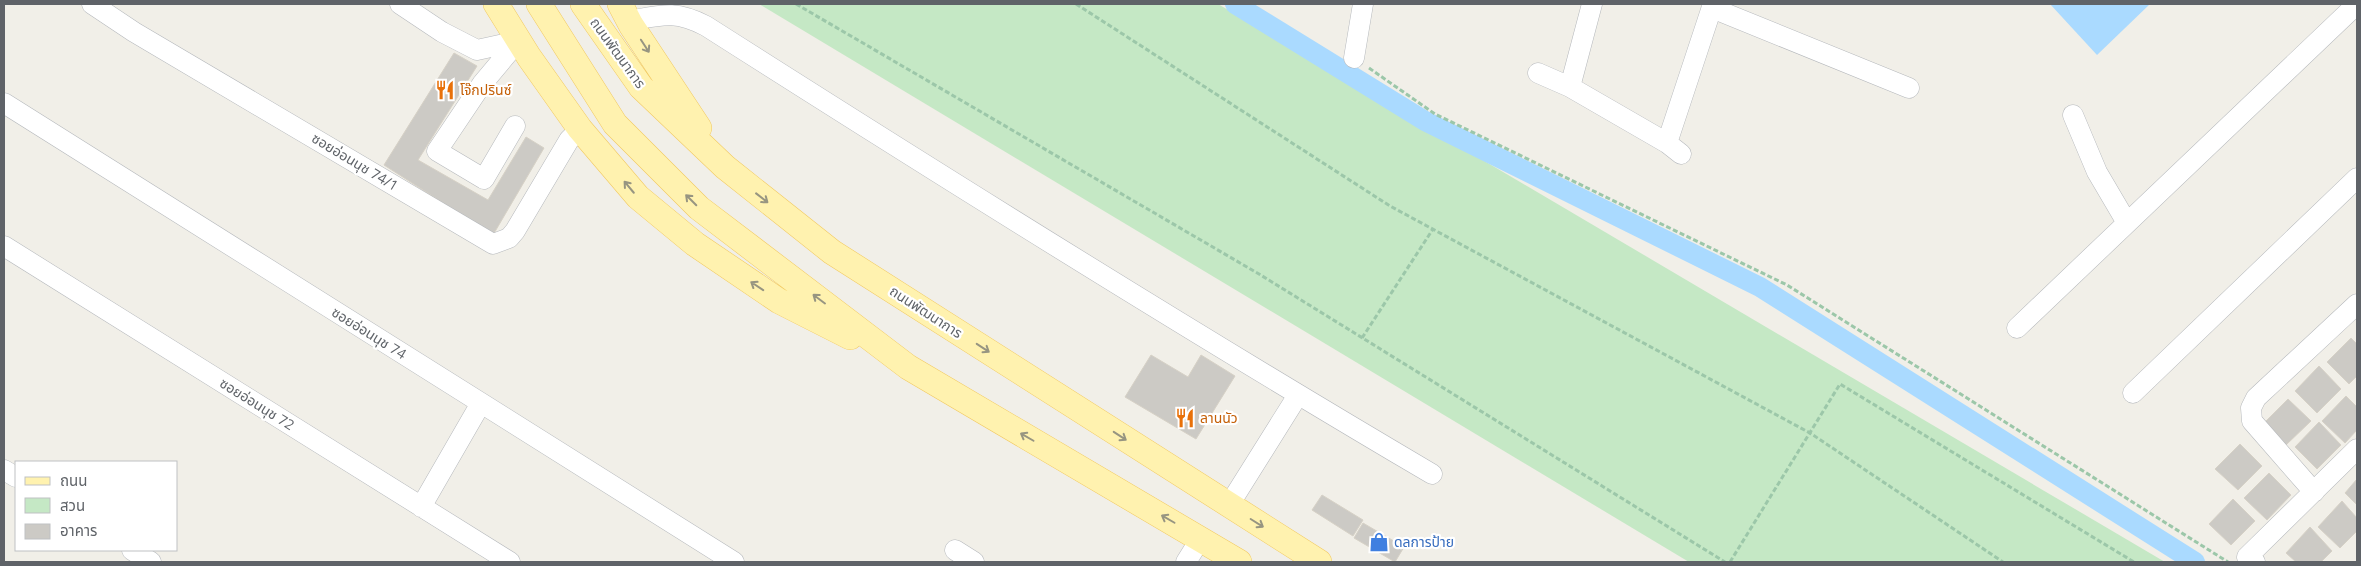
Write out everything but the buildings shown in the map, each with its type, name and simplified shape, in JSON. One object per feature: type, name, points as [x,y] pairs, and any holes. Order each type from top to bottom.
[{"type":"main road","points":[[496,4],[518,41],[580,129],[638,197],[695,244],[779,301],[908,367],[1239,562]]},
{"type":"main road","points":[[539,4],[616,124],[699,208],[908,367]]},
{"type":"main road","name":"ถนนพัฒนาการ","points":[[582,4],[642,86],[725,167],[832,252],[1319,562]]},
{"type":"main road","points":[[624,13],[725,167]]},
{"type":"street","name":"ซอยอ่อนนุช 74/1","points":[[92,4],[134,32],[493,244],[509,238],[515,231],[569,140],[580,129]]},
{"type":"street","points":[[400,4],[442,32],[477,50],[518,41]]},
{"type":"street","points":[[1354,58],[1363,4]]},
{"type":"street","points":[[1570,87],[1592,4]]},
{"type":"street","points":[[2017,328],[2357,4]]},
{"type":"street","points":[[1538,73],[1570,87],[1674,148],[1713,6],[1908,88]]},
{"type":"street","points":[[624,13],[687,16],[706,26],[950,181],[1298,395],[1432,474]]},
{"type":"street","points":[[515,126],[484,179],[437,151],[482,84],[518,41]]},
{"type":"street","name":"ซอยอ่อนนุช 74","points":[[4,103],[734,562]]},
{"type":"street","points":[[2073,115],[2097,172],[2126,223]]},
{"type":"street","points":[[2133,393],[2357,178]]},
{"type":"street","name":"ซอยอ่อนนุช 72","points":[[4,246],[421,506],[503,560]]},
{"type":"street","points":[[2314,492],[2252,421],[2251,408],[2256,398],[2357,304]]},
{"type":"street","points":[[1229,505],[1298,395]]},
{"type":"street","points":[[421,506],[481,403]]},
{"type":"street","points":[[2254,562],[2247,558],[2357,449]]},
{"type":"street","points":[[4,470],[15,476]]},
{"type":"street","points":[[1186,562],[1201,538]]},
{"type":"street","points":[[955,550],[974,562]]},
{"type":"street","points":[[134,551],[151,562]]},
{"type":"path","points":[[796,4],[1259,274],[1725,562]]},
{"type":"path","points":[[1076,4],[1390,206],[1810,433],[2003,562]]},
{"type":"path","points":[[1354,58],[1434,114],[1787,285],[2228,562]]},
{"type":"path","points":[[1362,338],[1433,229]]},
{"type":"path","points":[[1730,562],[1840,384],[2134,562]]},
{"type":"green space","points":[[759,4],[1218,4],[2165,562],[1689,562]]},
{"type":"water","points":[[2050,4],[2150,4],[2097,55]]},
{"type":"waterway","points":[[1235,4],[1425,121],[1760,287],[2195,562]]},
{"type":"place","name":"โจ๊กปรินซ์","points":[[445,90]]},
{"type":"place","name":"ลานนัว","points":[[1185,418]]},
{"type":"place","name":"ดลการป้าย","points":[[1379,542]]}]
